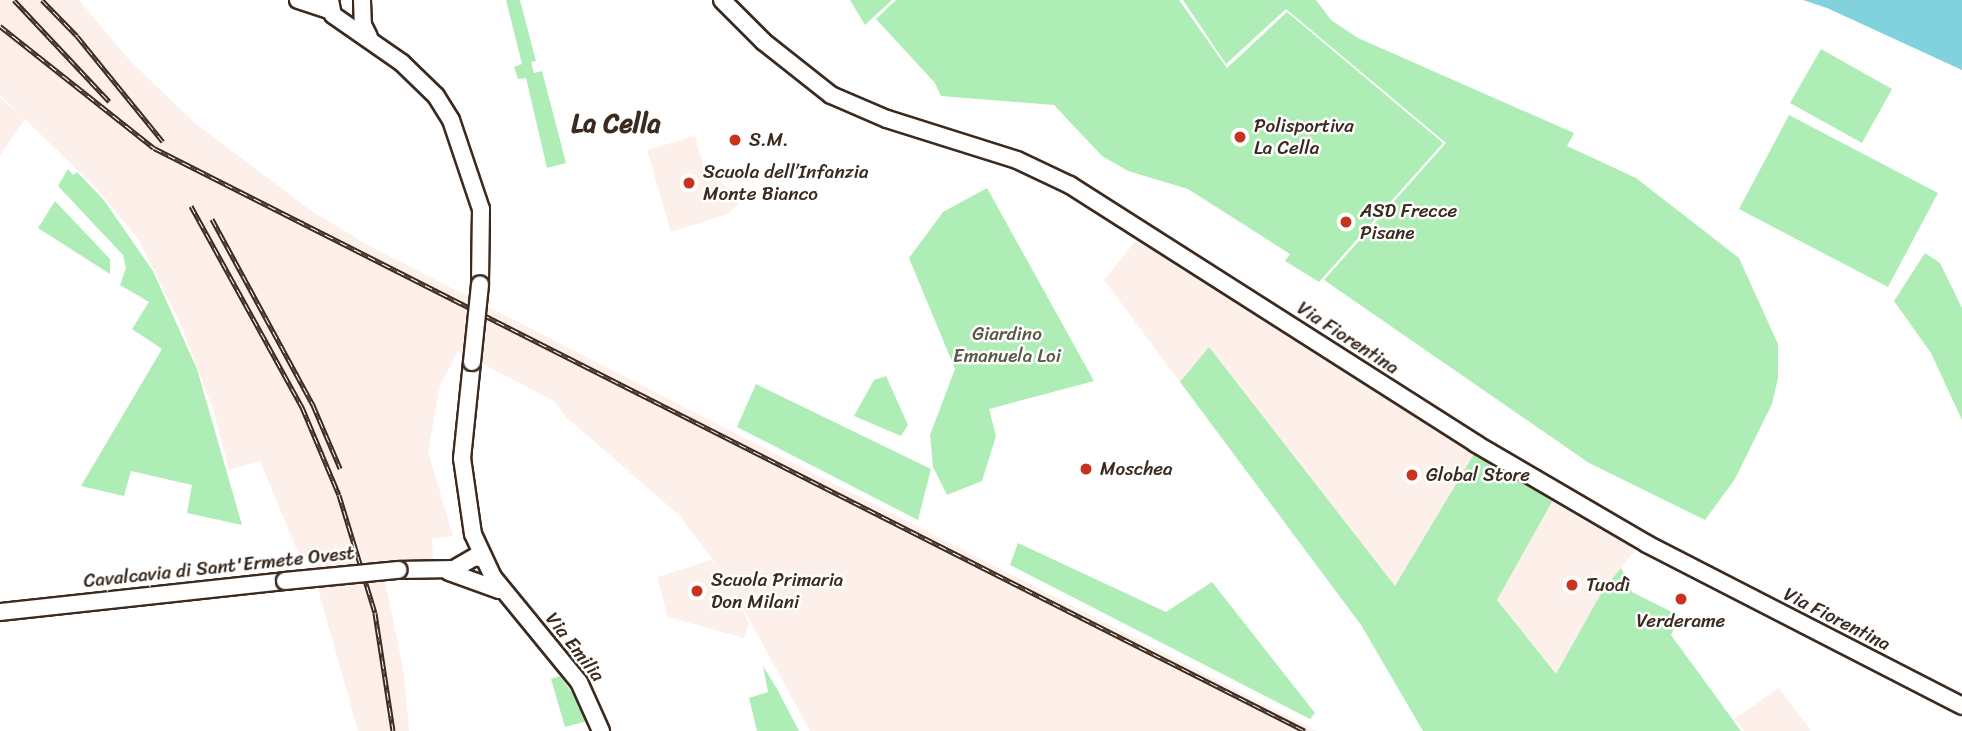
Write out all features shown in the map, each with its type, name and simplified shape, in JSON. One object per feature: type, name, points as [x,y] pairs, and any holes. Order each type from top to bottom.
[{"type":"main road","points":[[298,0],[330,6],[344,21],[371,38],[430,90],[457,133],[481,209],[480,284],[462,458],[477,567]]},
{"type":"main road","name":"Via Fiorentina","points":[[722,0],[794,68],[835,97],[1017,160],[1062,181],[1465,437],[1647,544],[1962,706]]},
{"type":"main road","points":[[344,21],[355,19],[363,3]]},
{"type":"main road","points":[[363,3],[363,25],[371,38]]},
{"type":"main road","name":"Cavalcavia di Sant'Ermete Ovest","points":[[0,612],[397,570],[477,567]]},
{"type":"main road","name":"Via Emilia","points":[[477,567],[506,593],[579,682],[601,731]]},
{"type":"shaded area","points":[[0,0],[79,0],[131,62],[195,123],[310,210],[371,247],[1317,731],[810,731],[730,584],[749,623],[744,638],[668,617],[657,577],[711,560],[718,567],[678,514],[567,418],[554,401],[458,351],[440,386],[428,451],[453,536],[432,539],[433,560],[381,560],[404,674],[409,731],[358,731],[311,564],[299,555],[260,461],[229,470],[214,412],[181,325],[139,240],[97,189],[0,95]]},
{"type":"shaded area","points":[[0,98],[25,119],[0,155]]},
{"type":"shaded area","name":"Scuola dell’Infanzia Monte Bianco","points":[[695,136],[705,170],[737,195],[738,204],[728,214],[671,232],[647,150]]},
{"type":"shaded area","points":[[1138,238],[1474,454],[1395,587],[1209,347],[1180,382],[1104,280]]},
{"type":"shaded area","points":[[1553,500],[1636,549],[1603,590],[1557,675],[1497,600]]},
{"type":"shaded area","points":[[1779,688],[1811,731],[1744,731],[1734,719]]},
{"type":"green space","points":[[506,0],[520,0],[536,61],[531,62],[534,73],[542,71],[566,163],[547,168],[526,78],[518,79],[514,67],[522,64]]},
{"type":"green space","points":[[850,0],[892,0],[865,25]]},
{"type":"green space","name":"Polisportiva La Cella","points":[[896,0],[1179,0],[1227,68],[1287,12],[1443,143],[1319,282],[1285,261],[1290,254],[1188,189],[1128,171],[1102,156],[1054,105],[941,96],[935,83],[876,19]]},
{"type":"green space","points":[[1183,0],[1316,0],[1331,20],[1358,38],[1574,133],[1567,146],[1636,178],[1739,258],[1778,344],[1778,378],[1772,404],[1735,479],[1705,520],[1589,463],[1324,280],[1446,143],[1286,9],[1226,64]]},
{"type":"green space","points":[[1821,49],[1892,89],[1862,143],[1790,103]]},
{"type":"green space","points":[[1789,115],[1938,193],[1888,287],[1739,209]]},
{"type":"green space","points":[[68,169],[73,175],[77,172],[103,199],[153,271],[197,369],[242,525],[187,513],[192,485],[131,471],[124,496],[81,486],[162,349],[132,329],[149,302],[120,285],[126,268],[123,255],[58,186]]},
{"type":"green space","name":"Giardino Emanuela Loi","points":[[987,188],[1094,381],[989,409],[996,436],[982,481],[947,495],[933,467],[930,435],[955,369],[909,258],[943,212]]},
{"type":"green space","points":[[55,201],[110,259],[110,274],[38,228]]},
{"type":"green space","points":[[1925,253],[1940,263],[1962,308],[1962,420],[1931,353],[1894,301]]},
{"type":"green space","points":[[1209,347],[1395,586],[1474,454],[1553,500],[1497,600],[1556,674],[1603,590],[1621,568],[1632,592],[1680,616],[1671,635],[1741,731],[1423,731],[1361,625],[1180,382]]},
{"type":"green space","points":[[886,376],[908,425],[901,436],[854,416],[874,380]]},
{"type":"green space","points":[[756,384],[931,469],[918,520],[737,427]]},
{"type":"green space","points":[[1018,543],[1166,612],[1212,582],[1315,713],[1310,719],[1010,565]]},
{"type":"green space","points":[[763,666],[799,731],[757,731],[749,698],[768,692]]},
{"type":"green space","points":[[560,676],[578,701],[587,721],[565,727],[551,679]]},
{"type":"water","points":[[1803,0],[1962,0],[1962,70],[1827,8]]},
{"type":"railway","points":[[14,0],[109,101]]},
{"type":"railway","points":[[42,0],[77,36],[163,142]]},
{"type":"railway","points":[[0,26],[154,148],[1305,731]]},
{"type":"railway","points":[[191,206],[302,407],[339,495],[375,613],[393,731]]},
{"type":"railway","points":[[212,219],[313,405],[340,468]]},
{"type":"place","name":"Polisportiva La Cella","points":[[1240,137]]},
{"type":"place","name":"S.M.","points":[[735,140]]},
{"type":"place","name":"Scuola dell’Infanzia Monte Bianco","points":[[689,183]]},
{"type":"place","name":"ASD Frecce Pisane","points":[[1346,222]]},
{"type":"place","name":"Moschea","points":[[1086,469]]},
{"type":"place","name":"Global Store","points":[[1412,475]]},
{"type":"place","name":"Tuodì","points":[[1572,585]]},
{"type":"place","name":"Scuola Primaria Don Milani","points":[[697,591]]},
{"type":"place","name":"Verderame","points":[[1681,599]]},
{"type":"district","name":"La Cella","points":[[616,124]]}]
